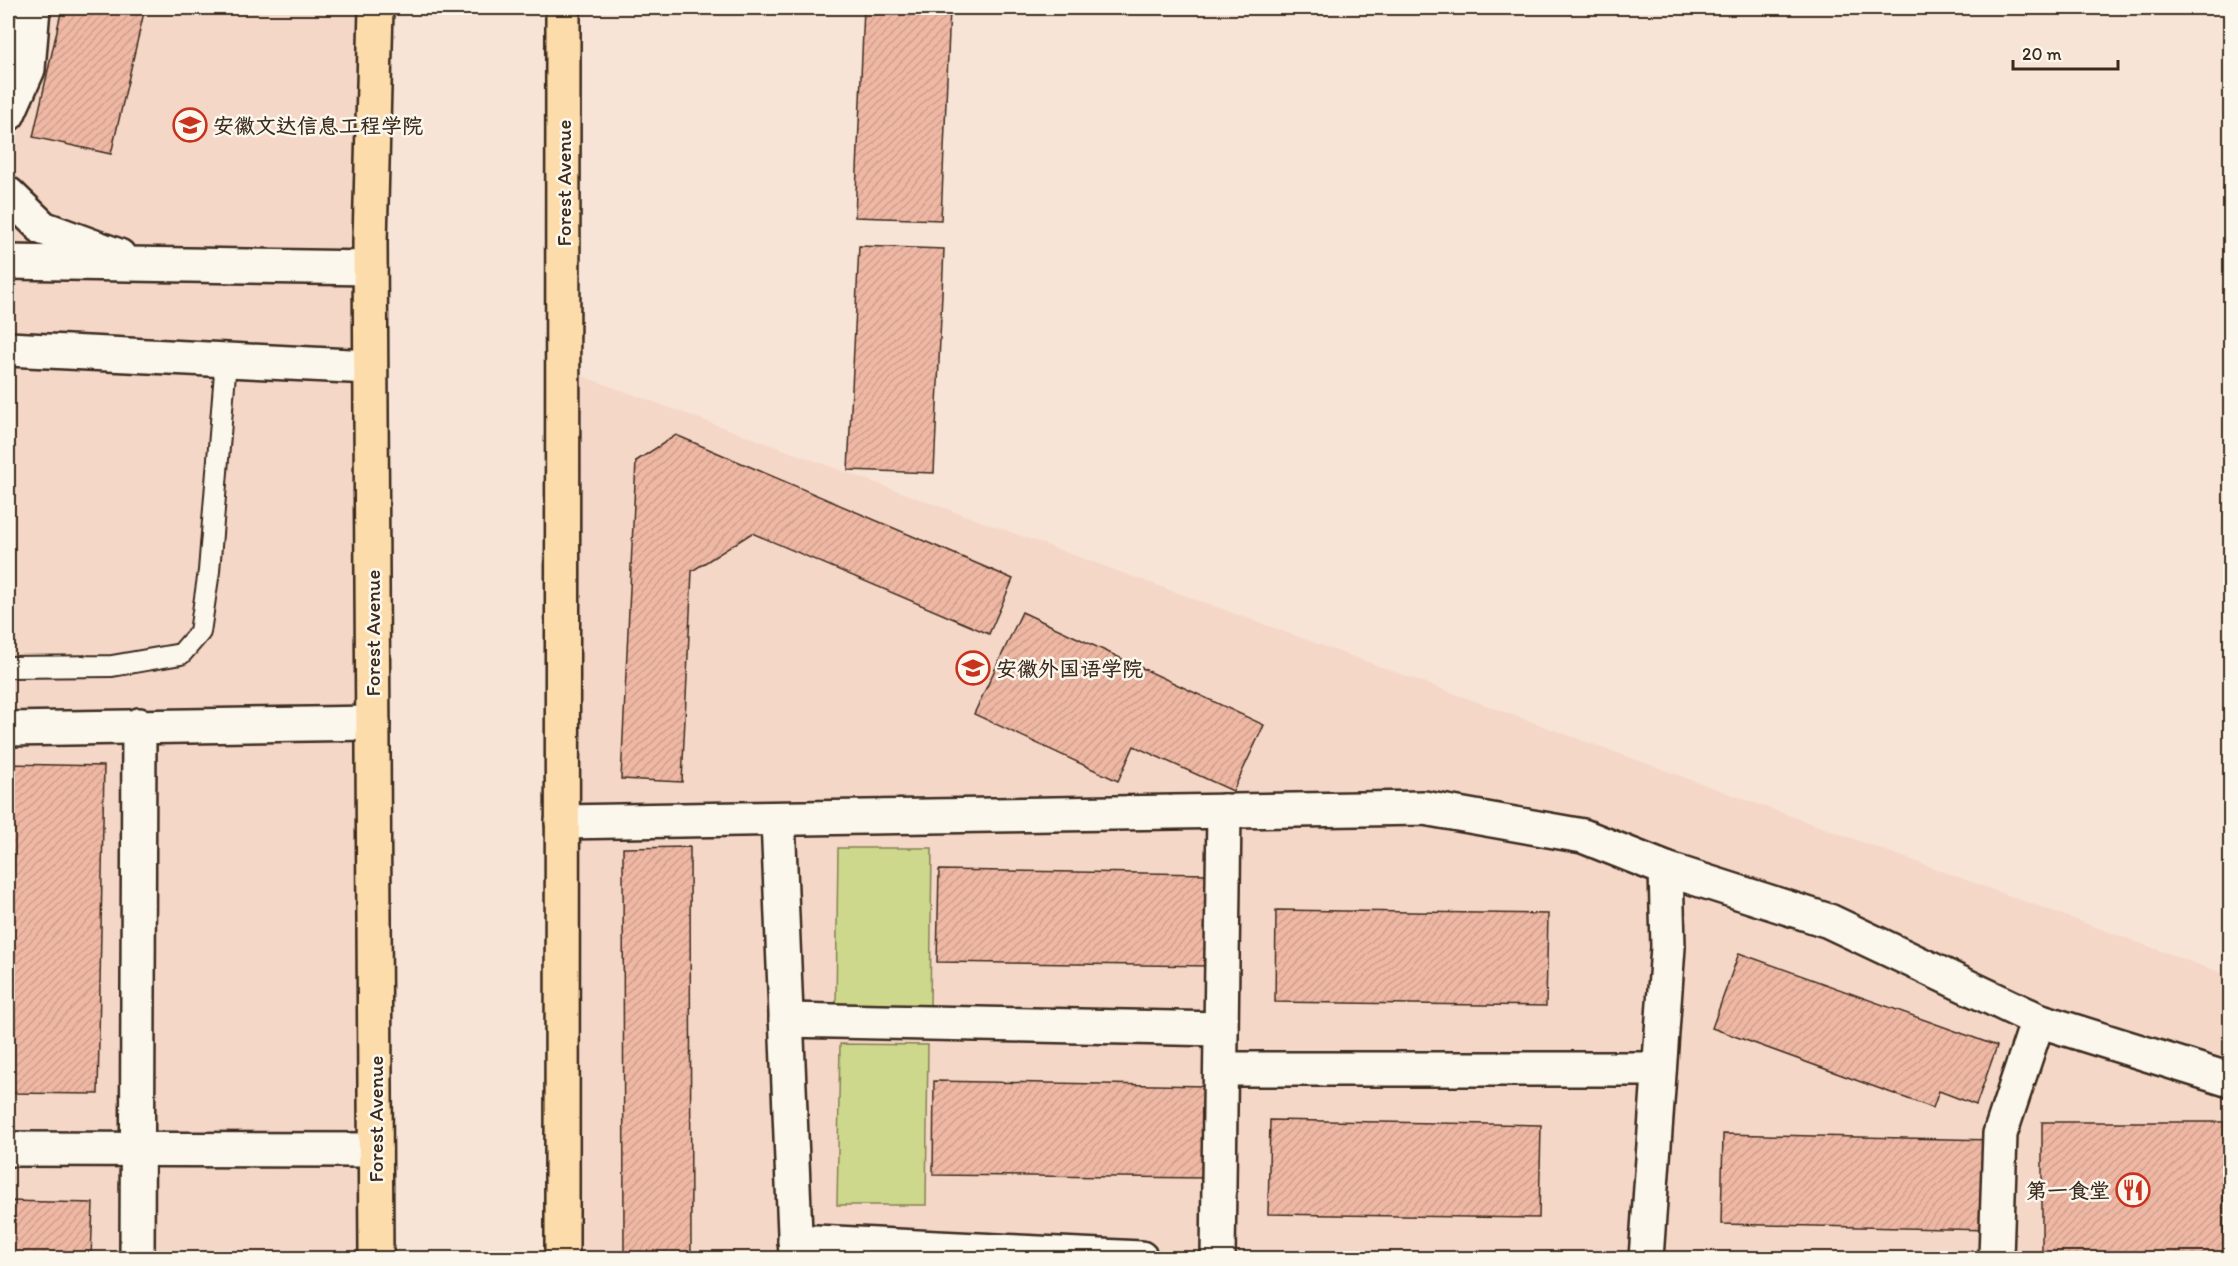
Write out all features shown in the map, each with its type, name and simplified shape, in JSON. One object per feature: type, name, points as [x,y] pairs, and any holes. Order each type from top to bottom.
[{"type":"main road","name":"Forest Avenue","points":[[376,8],[370,268],[376,1258]]},
{"type":"main road","name":"Forest Avenue","points":[[562,1258],[563,8]]},
{"type":"street","points":[[8,114],[28,69],[33,8]]},
{"type":"street","points":[[8,194],[43,228],[143,264]]},
{"type":"street","points":[[8,262],[370,268]]},
{"type":"street","points":[[8,349],[370,367]]},
{"type":"street","points":[[8,370],[59,352]]},
{"type":"street","points":[[8,729],[139,725],[373,723]]},
{"type":"street","points":[[137,1258],[139,725]]},
{"type":"street","points":[[562,822],[1424,808],[1583,836],[1666,869],[1829,921],[2038,1020],[2230,1080]]},
{"type":"street","points":[[1218,1258],[1224,811]]},
{"type":"street","points":[[778,819],[795,1250],[1142,1258]]},
{"type":"street","points":[[1646,1258],[1668,947],[1666,869]]},
{"type":"street","points":[[786,1020],[1221,1029]]},
{"type":"street","points":[[1996,1258],[2000,1134],[2038,1020]]},
{"type":"street","points":[[1221,1069],[1659,1069]]},
{"type":"street","points":[[8,1149],[375,1150]]},
{"type":"lane","points":[[8,667],[112,666],[181,654],[200,632],[209,571],[226,360]]},
{"type":"shaded area","points":[[8,8],[376,8],[376,1258],[8,1258]]},
{"type":"shaded area","name":"安徽外国语学院","points":[[563,369],[2230,976],[2230,1258],[562,1258]]},
{"type":"green space","points":[[838,848],[932,848],[930,1010],[836,1009]]},
{"type":"green space","points":[[840,1044],[928,1045],[926,1205],[837,1205]]},
{"type":"building","points":[[62,8],[145,8],[111,154],[33,137]]},
{"type":"building","points":[[864,8],[950,8],[941,220],[855,217]]},
{"type":"building","points":[[859,246],[944,249],[934,473],[848,470]]},
{"type":"building","points":[[676,435],[1013,579],[989,634],[752,533],[692,571],[682,782],[621,779],[636,461]]},
{"type":"building","points":[[1022,612],[1264,725],[1233,791],[1134,746],[1118,781],[974,714]]},
{"type":"building","points":[[8,764],[104,766],[98,1094],[8,1093]]},
{"type":"building","points":[[690,847],[691,1258],[624,1258],[623,848]]},
{"type":"building","points":[[939,870],[1211,874],[1209,966],[937,962]]},
{"type":"building","points":[[1276,910],[1548,914],[1546,1006],[1275,1002]]},
{"type":"building","points":[[1739,953],[1997,1046],[1976,1105],[1939,1091],[1933,1108],[1712,1028]]},
{"type":"building","points":[[934,1081],[1207,1086],[1205,1178],[933,1175]]},
{"type":"building","points":[[1270,1120],[1541,1125],[1539,1218],[1268,1214]]},
{"type":"building","name":"第一食堂","points":[[2042,1122],[2224,1122],[2223,1258],[2042,1258]]},
{"type":"building","points":[[1723,1134],[1992,1140],[1989,1230],[1721,1224]]},
{"type":"building","points":[[8,1201],[93,1203],[91,1258],[8,1258]]},
{"type":"place","name":"安徽文达信息工程学院","points":[[190,125]]},
{"type":"place","name":"安徽外国语学院","points":[[973,668]]},
{"type":"place","name":"第一食堂","points":[[2133,1190]]}]
